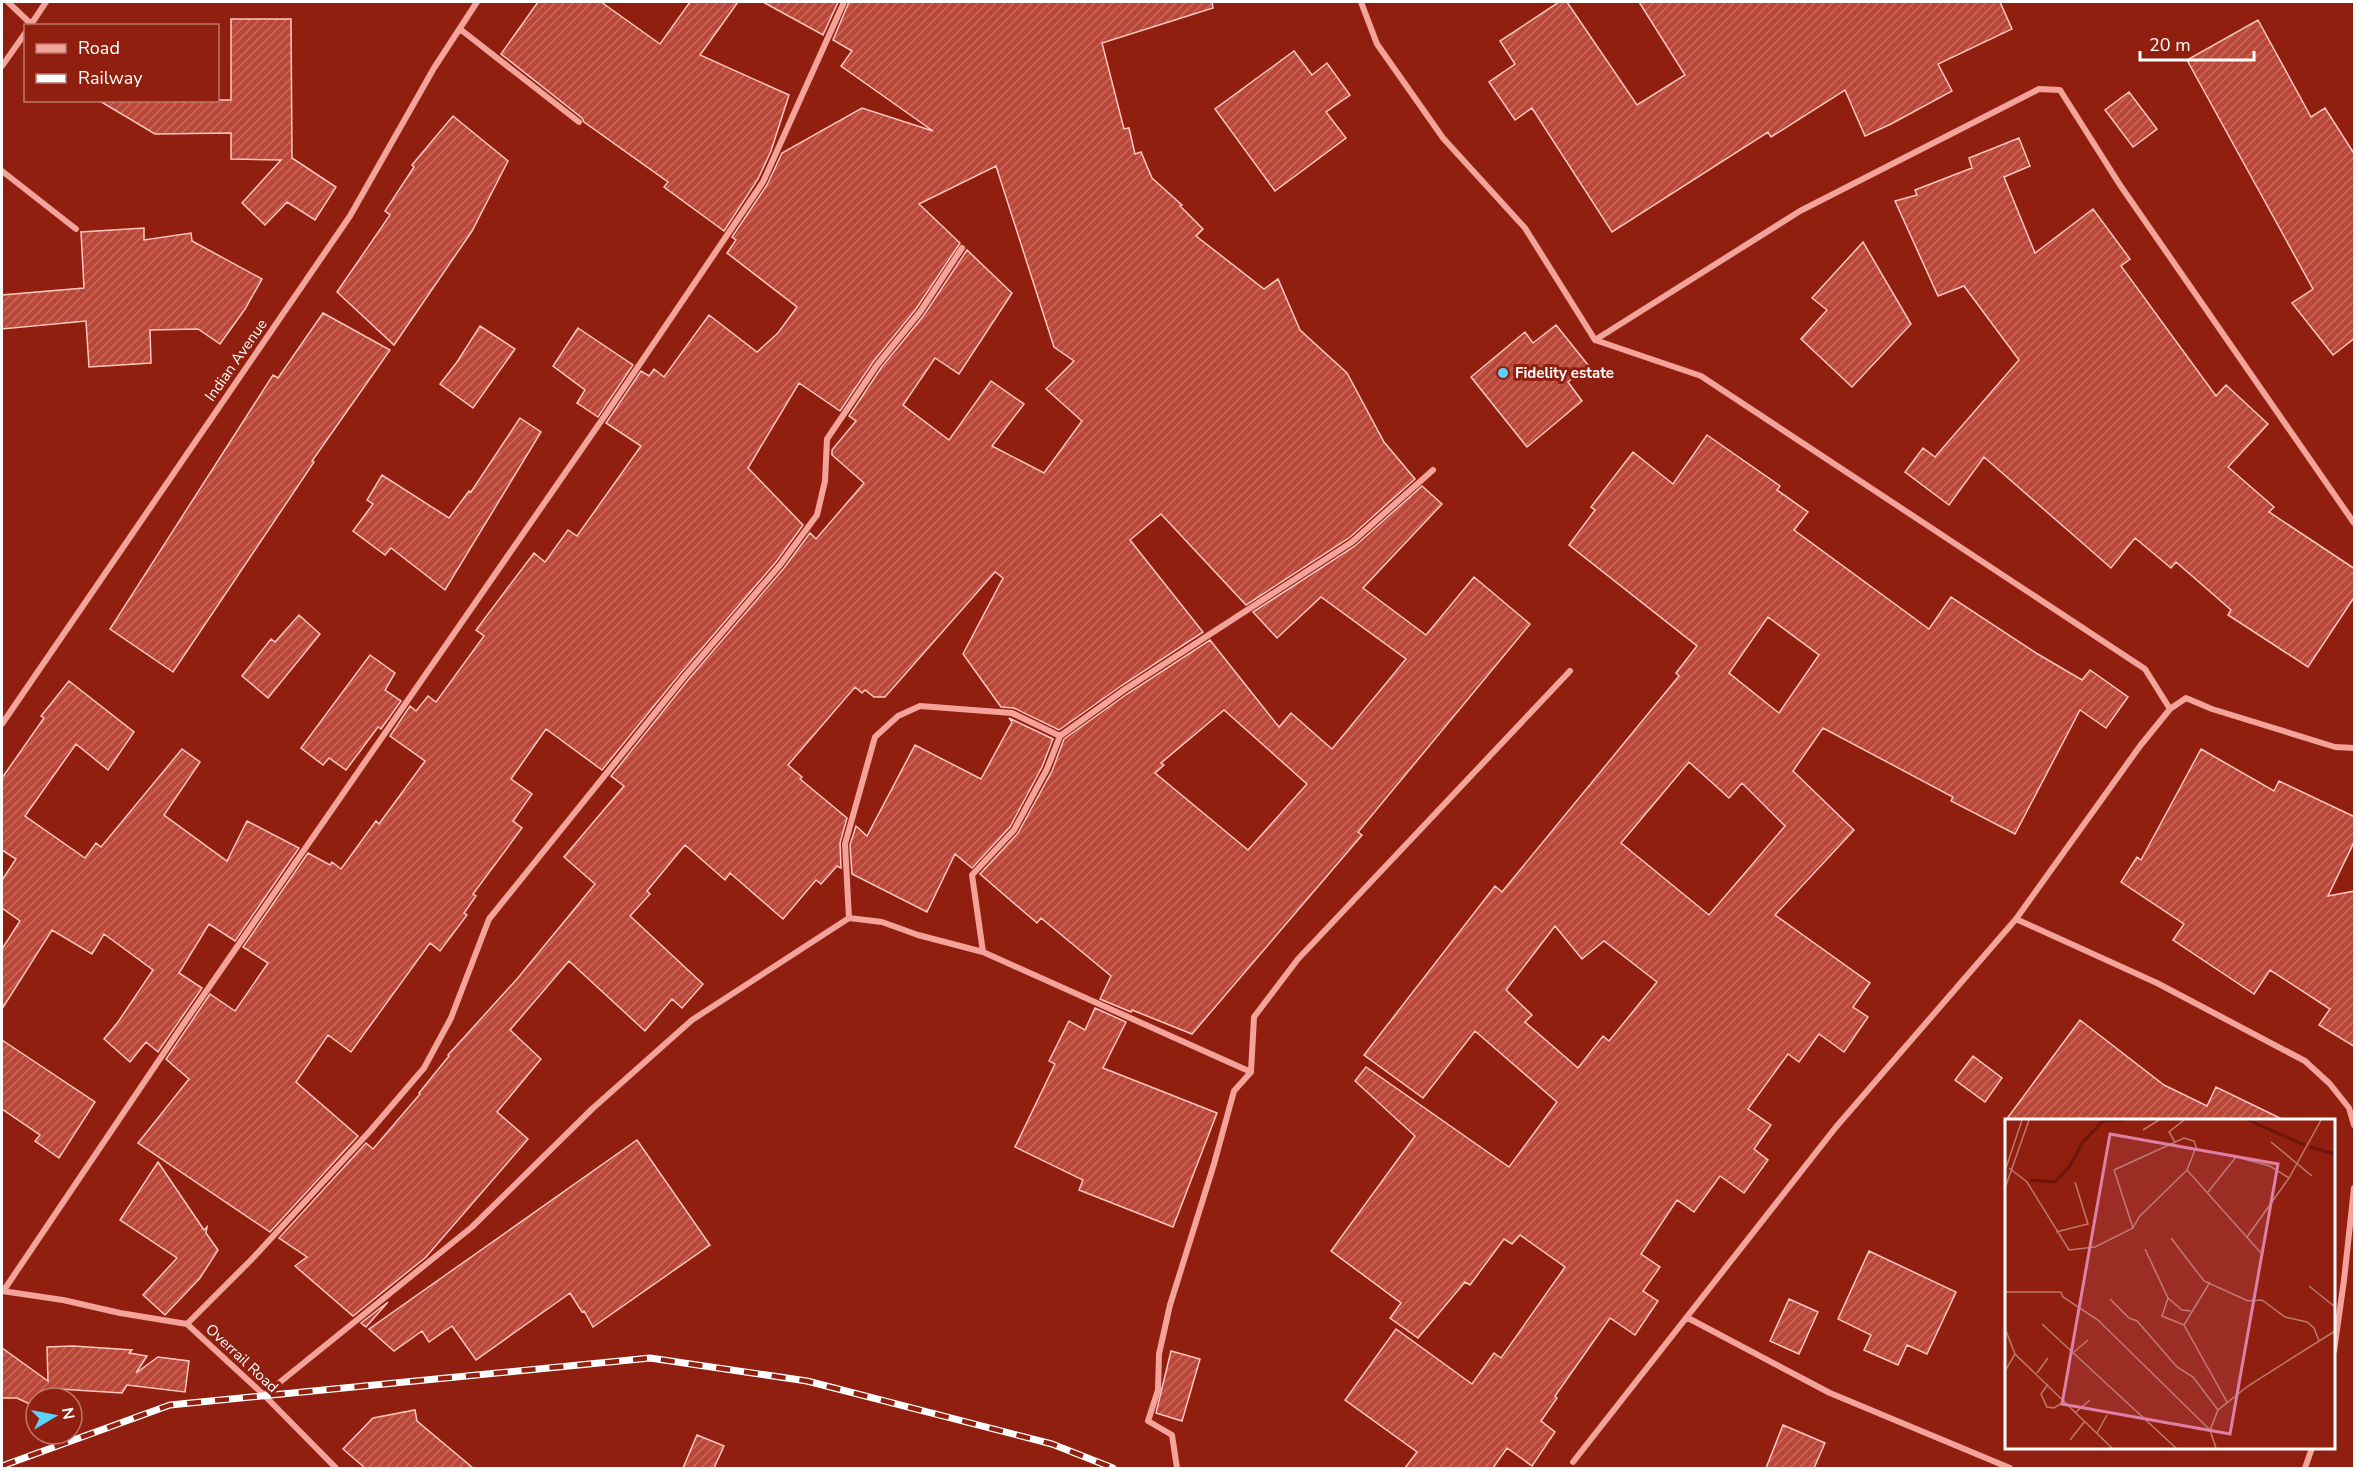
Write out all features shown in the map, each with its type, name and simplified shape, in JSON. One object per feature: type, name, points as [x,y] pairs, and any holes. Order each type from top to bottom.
[{"type":"street","points":[[8,2],[29,24]]},
{"type":"street","points":[[31,24],[46,2]]},
{"type":"street","name":"Indian Avenue","points":[[2,724],[350,216],[429,78],[477,2]]},
{"type":"street","points":[[3,1290],[763,182],[844,2]]},
{"type":"street","points":[[1361,2],[1377,44],[1443,138],[1525,228],[1595,340],[1701,376],[2145,669],[2170,710]]},
{"type":"street","points":[[460,29],[579,122]]},
{"type":"street","points":[[2,66],[24,35]]},
{"type":"street","points":[[1595,340],[1800,211],[2039,89],[2060,90],[2120,185],[2355,523]]},
{"type":"street","points":[[2,171],[76,229]]},
{"type":"street","points":[[187,1324],[260,1251],[370,1131],[424,1068],[451,1018],[489,919],[684,677],[780,565],[817,515],[825,481],[827,439],[877,365],[920,312],[962,248]]},
{"type":"street","points":[[983,952],[972,875],[1014,830],[1047,769],[1060,736],[1124,690],[1352,542],[1433,470]]},
{"type":"street","points":[[1177,1468],[1172,1436],[1148,1421],[1158,1390],[1159,1354],[1170,1305],[1234,1091],[1251,1072],[1254,1017],[1298,959],[1570,671]]},
{"type":"street","points":[[1573,1462],[1836,1127],[2016,920],[2140,746],[2170,710],[2187,698],[2212,709],[2335,747],[2355,748]]},
{"type":"street","points":[[849,918],[845,844],[875,737],[898,716],[920,706],[1012,713],[1060,736]]},
{"type":"street","points":[[264,1395],[472,1227],[592,1109],[692,1020],[849,918],[882,922],[918,935],[983,952],[1251,1072]]},
{"type":"street","points":[[2016,920],[2157,983],[2305,1061],[2330,1084],[2349,1108],[2355,1125]]},
{"type":"street","points":[[2335,1344],[2355,1188]]},
{"type":"street","name":"Overrail Road","points":[[3,1290],[187,1324],[264,1395],[336,1468]]},
{"type":"street","points":[[1688,1318],[1830,1393],[2010,1468]]},
{"type":"street","points":[[2305,1468],[2312,1449]]},
{"type":"building","points":[[538,2],[601,2],[660,44],[690,2],[738,2],[700,55],[789,95],[771,151],[758,179],[724,231],[664,187],[668,182],[584,122],[582,118],[501,54]]},
{"type":"building","points":[[763,2],[838,2],[823,35]]},
{"type":"building","points":[[849,2],[1212,2],[1213,8],[1102,43],[1124,129],[1129,128],[1135,154],[1141,152],[1152,178],[1182,205],[1180,206],[1203,229],[1196,236],[1264,289],[1278,279],[1300,330],[1347,373],[1384,442],[1415,479],[1349,538],[1246,605],[1161,514],[1130,540],[1203,632],[1059,730],[1014,708],[1001,707],[963,654],[1003,578],[995,572],[885,697],[874,697],[865,690],[862,693],[855,687],[788,765],[802,777],[800,779],[847,818],[840,843],[841,868],[837,866],[821,884],[816,880],[783,919],[730,873],[725,880],[685,845],[647,891],[650,894],[630,916],[703,984],[682,1008],[672,999],[645,1031],[569,961],[510,1030],[541,1059],[497,1112],[528,1139],[426,1257],[353,1316],[295,1266],[307,1257],[279,1238],[366,1143],[373,1149],[420,1094],[448,1055],[517,979],[595,884],[564,857],[624,786],[611,776],[688,680],[784,568],[810,533],[816,539],[864,483],[832,455],[832,450],[856,421],[849,416],[881,368],[924,315],[967,250],[1012,293],[959,374],[935,358],[903,405],[949,440],[991,381],[1024,404],[992,446],[1044,473],[1082,421],[1046,389],[1074,361],[1054,347],[996,166],[919,204],[960,243],[916,309],[873,362],[840,411],[799,383],[748,468],[803,525],[776,562],[602,770],[546,729],[511,779],[532,794],[513,821],[522,828],[473,894],[476,896],[464,913],[467,915],[440,951],[430,943],[351,1052],[328,1035],[296,1082],[358,1136],[270,1232],[138,1143],[189,1079],[166,1059],[210,994],[235,1011],[268,963],[243,947],[308,853],[330,865],[332,862],[341,869],[376,821],[379,824],[425,761],[390,736],[410,706],[416,711],[428,696],[436,702],[484,636],[476,630],[534,553],[545,562],[568,530],[577,536],[641,446],[606,423],[641,371],[649,376],[654,369],[664,377],[709,315],[757,352],[778,333],[797,307],[727,253],[736,240],[732,237],[767,185],[782,153],[862,108],[933,131],[841,66],[852,51],[833,40]]},
{"type":"building","points":[[1559,2],[1567,2],[1637,105],[1685,75],[1639,2],[2000,2],[2012,29],[1938,64],[1952,91],[1891,124],[1865,136],[1845,90],[1771,137],[1768,132],[1612,232],[1532,108],[1515,120],[1489,82],[1515,64],[1500,41]]},
{"type":"building","points":[[231,19],[291,19],[292,158],[336,187],[315,220],[287,202],[265,225],[242,203],[281,160],[231,159],[231,133],[155,134],[101,102],[219,102],[219,100],[231,100]]},
{"type":"building","points":[[2258,20],[2311,117],[2325,108],[2355,155],[2355,338],[2333,355],[2292,303],[2313,289],[2187,60]]},
{"type":"building","points":[[1294,51],[1312,75],[1327,63],[1350,95],[1326,112],[1346,138],[1275,191],[1215,109]]},
{"type":"building","points":[[2129,92],[2157,129],[2133,147],[2105,110]]},
{"type":"building","points":[[453,116],[508,161],[472,231],[394,345],[337,292],[390,215],[385,211],[414,167],[412,165]]},
{"type":"building","points":[[2019,138],[2030,166],[2004,177],[2035,253],[2093,209],[2130,259],[2121,266],[2216,396],[2226,385],[2268,424],[2228,467],[2274,507],[2269,512],[2355,569],[2355,596],[2308,667],[2228,615],[2231,610],[2176,562],[2171,568],[2135,538],[2111,568],[1984,457],[1949,505],[1905,472],[1923,448],[1935,457],[2019,360],[1964,286],[1938,296],[1895,201],[1917,195],[1915,190],[1972,168],[1969,158]]},
{"type":"building","points":[[144,228],[144,240],[191,233],[192,241],[262,279],[245,309],[220,344],[198,329],[150,330],[151,363],[89,367],[86,321],[2,329],[2,295],[84,288],[81,232]]},
{"type":"building","points":[[1863,242],[1911,324],[1852,387],[1801,339],[1827,310],[1812,298]]},
{"type":"building","points":[[323,313],[390,350],[312,461],[314,462],[173,672],[110,629],[273,375],[278,378]]},
{"type":"building","points":[[1556,325],[1588,365],[1568,382],[1582,401],[1527,447],[1471,377],[1525,332],[1533,343]]},
{"type":"building","points":[[480,326],[515,349],[473,408],[440,384]]},
{"type":"building","points":[[578,328],[633,365],[598,417],[577,403],[585,390],[553,366]]},
{"type":"building","points":[[520,418],[541,432],[445,590],[391,548],[385,555],[353,531],[373,504],[367,500],[382,475],[449,518],[469,491],[471,492]]},
{"type":"building","points":[[1707,435],[1780,486],[1777,490],[1808,512],[1794,530],[1929,629],[1951,597],[2036,653],[2082,680],[2090,670],[2128,697],[2106,728],[2080,710],[2015,834],[1951,801],[1953,797],[1823,728],[1793,771],[1854,830],[1775,915],[1870,983],[1853,1007],[1868,1017],[1844,1052],[1819,1034],[1799,1062],[1788,1054],[1748,1109],[1771,1125],[1754,1149],[1768,1160],[1744,1193],[1720,1176],[1694,1212],[1677,1200],[1641,1254],[1660,1267],[1643,1291],[1658,1301],[1635,1335],[1610,1318],[1555,1396],[1557,1398],[1541,1421],[1555,1432],[1532,1466],[1507,1448],[1493,1468],[1405,1468],[1417,1452],[1345,1400],[1396,1329],[1472,1384],[1494,1353],[1501,1358],[1565,1267],[1520,1235],[1512,1244],[1504,1239],[1470,1285],[1465,1282],[1418,1338],[1390,1318],[1401,1303],[1331,1251],[1415,1136],[1355,1081],[1366,1067],[1509,1167],[1557,1102],[1475,1031],[1423,1098],[1364,1055],[1495,886],[1502,892],[1679,676],[1676,673],[1697,646],[1569,545],[1595,510],[1591,507],[1633,452],[1673,484]],"holes":[[[1768,617],[1819,655],[1779,713],[1729,673]],[[1689,762],[1729,798],[1742,783],[1785,826],[1709,915],[1621,843]],[[1555,926],[1582,959],[1604,941],[1657,982],[1609,1041],[1603,1036],[1578,1068],[1525,1022],[1532,1015],[1506,990]]]},
{"type":"building","points":[[1422,486],[1442,504],[1363,588],[1426,635],[1474,577],[1530,624],[1358,832],[1362,835],[1192,1034],[1100,999],[1111,976],[1041,918],[1037,923],[980,874],[1018,833],[1052,771],[1064,739],[1127,694],[1210,640],[1279,727],[1291,713],[1332,749],[1406,659],[1321,597],[1277,638],[1253,612],[1355,546]],"holes":[[[1224,710],[1307,784],[1248,850],[1155,773],[1164,765],[1161,763]]]},
{"type":"building","points":[[299,615],[320,634],[268,698],[242,676],[271,639],[275,642]]},
{"type":"building","points":[[370,655],[395,673],[385,690],[401,701],[381,729],[378,727],[346,770],[329,758],[323,765],[301,748]]},
{"type":"building","points":[[69,681],[134,732],[108,770],[76,744],[25,816],[85,858],[96,843],[101,847],[182,749],[200,762],[164,815],[227,861],[247,821],[299,848],[235,941],[209,924],[179,973],[202,988],[158,1052],[146,1042],[130,1062],[104,1039],[153,970],[104,934],[92,954],[52,930],[2,1009],[2,949],[20,921],[2,908],[2,880],[16,859],[2,850],[2,778],[44,718],[41,716]]},
{"type":"building","points":[[1009,718],[1053,739],[1042,767],[1010,827],[972,868],[955,854],[927,912],[852,874],[850,845],[856,826],[867,836],[915,745],[981,779],[1012,722]]},
{"type":"building","points":[[2201,749],[2274,791],[2279,781],[2355,817],[2355,840],[2328,896],[2355,891],[2355,1047],[2319,1025],[2330,1009],[2270,970],[2254,994],[2173,940],[2184,924],[2121,882],[2137,857],[2141,860]]},
{"type":"building","points":[[1095,1008],[1126,1022],[1103,1068],[1217,1113],[1173,1227],[1079,1190],[1083,1180],[1015,1147],[1055,1064],[1049,1061],[1069,1021],[1085,1030]]},
{"type":"building","points":[[2080,1020],[2164,1085],[2207,1106],[2216,1087],[2282,1119],[2007,1119]]},
{"type":"building","points":[[2,1040],[95,1102],[59,1158],[35,1141],[40,1135],[2,1109]]},
{"type":"building","points":[[1973,1056],[2002,1078],[1985,1102],[1955,1080]]},
{"type":"building","points":[[637,1140],[710,1245],[593,1327],[570,1293],[476,1360],[452,1326],[429,1342],[422,1331],[394,1351],[369,1329]]},
{"type":"building","points":[[158,1162],[204,1230],[207,1227],[206,1233],[218,1250],[200,1278],[165,1315],[143,1295],[177,1258],[120,1220]]},
{"type":"building","points":[[1869,1251],[1956,1292],[1927,1354],[1907,1345],[1898,1365],[1864,1350],[1871,1335],[1838,1319]]},
{"type":"building","points":[[1789,1299],[1818,1312],[1799,1354],[1770,1341]]},
{"type":"building","points":[[388,1302],[366,1327],[361,1323]]},
{"type":"building","points":[[73,1346],[132,1350],[129,1353],[147,1356],[136,1373],[158,1357],[189,1361],[185,1392],[127,1385],[122,1393],[84,1391],[84,1386],[24,1386],[24,1401],[17,1398],[2,1398],[2,1348],[48,1381],[47,1347]]},
{"type":"building","points":[[1171,1351],[1200,1359],[1182,1421],[1156,1413]]},
{"type":"building","points":[[415,1410],[417,1421],[473,1468],[365,1468],[343,1449],[373,1418]]},
{"type":"building","points":[[1783,1425],[1825,1443],[1814,1468],[1766,1468]]},
{"type":"building","points":[[697,1435],[724,1446],[714,1468],[683,1468]]},
{"type":"railway","points":[[2,1466],[170,1405],[650,1358],[807,1381],[1052,1444],[1113,1468]]},
{"type":"place","name":"Fidelity estate","points":[[1503,373]]}]
